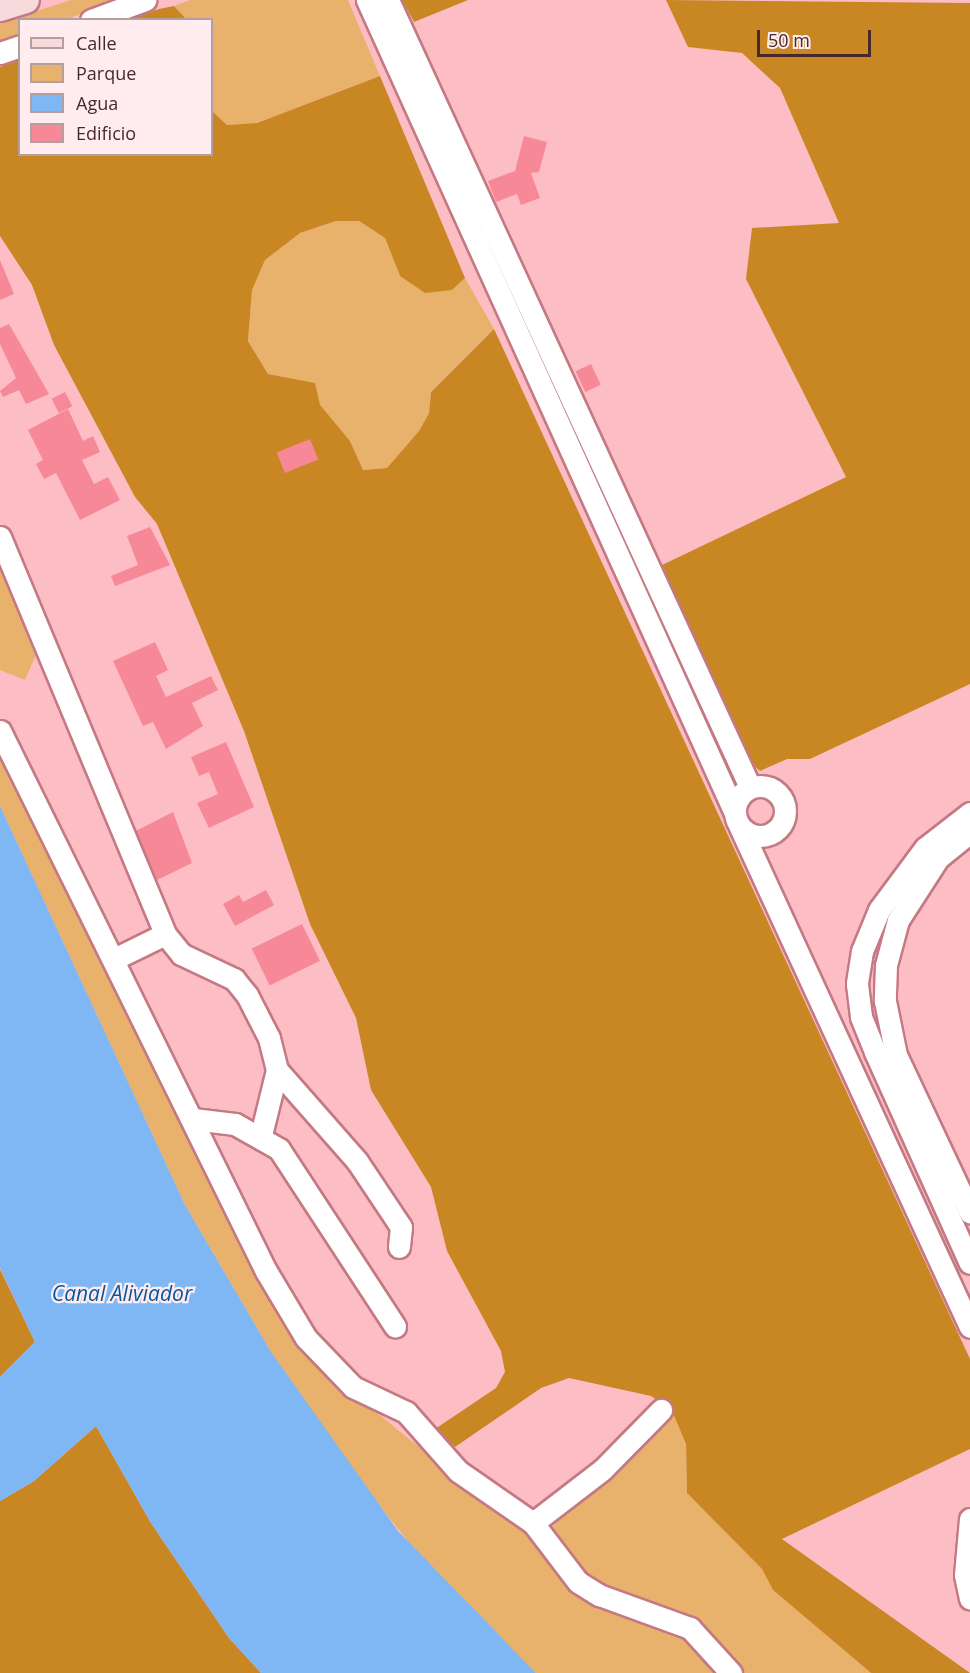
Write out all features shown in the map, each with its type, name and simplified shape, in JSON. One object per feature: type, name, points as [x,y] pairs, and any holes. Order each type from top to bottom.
[{"type":"main road","points":[[0,8],[26,0]]},
{"type":"street","points":[[97,18],[145,0]]},
{"type":"street","points":[[367,0],[429,112],[578,411],[750,787],[737,819]]},
{"type":"street","points":[[388,0],[429,112],[558,421],[737,819],[970,1327]]},
{"type":"street","points":[[0,53],[18,47]]},
{"type":"street","points":[[558,421],[578,411]]},
{"type":"street","points":[[0,537],[165,934],[181,954],[234,979],[247,996],[269,1038],[277,1070],[371,1181],[401,1227],[399,1247]]},
{"type":"street","points":[[0,731],[266,1271],[306,1338],[353,1387],[406,1412],[458,1471],[533,1524],[578,1582],[599,1595],[690,1628],[732,1673]]},
{"type":"street","points":[[737,819],[764,836],[779,828],[786,813],[777,791],[750,787]]},
{"type":"street","points":[[970,813],[910,865],[872,927],[857,984],[861,1017],[875,1052],[970,1263]]},
{"type":"street","points":[[970,832],[917,885],[894,937],[885,990],[896,1055],[970,1212]]},
{"type":"street","points":[[872,927],[894,937]]},
{"type":"street","points":[[114,959],[165,934]]},
{"type":"street","points":[[857,984],[885,990]]},
{"type":"street","points":[[261,1135],[277,1070]]},
{"type":"street","points":[[193,1119],[235,1124],[261,1135],[279,1149],[395,1326]]},
{"type":"street","points":[[533,1524],[603,1469],[661,1410]]},
{"type":"street","points":[[970,1519],[965,1575],[970,1598]]},
{"type":"green space","points":[[71,0],[120,0],[70,18],[18,18],[18,37],[0,44],[0,23]]},
{"type":"green space","points":[[190,0],[348,0],[380,76],[257,123],[227,125],[213,112],[213,18],[185,18],[174,6]]},
{"type":"green space","points":[[336,221],[359,221],[385,238],[400,276],[452,290],[465,278],[494,329],[431,392],[429,413],[419,431],[387,468],[363,470],[350,441],[319,405],[315,383],[268,374],[248,341],[252,290],[265,260],[300,233]]},
{"type":"green space","points":[[0,551],[39,648],[25,680],[0,670]]},
{"type":"green space","points":[[0,739],[189,1126],[350,1391],[482,1498],[548,1534],[565,1510],[672,1411],[686,1444],[687,1493],[762,1569],[773,1590],[871,1673],[536,1673],[437,1577],[362,1484],[271,1352],[185,1205],[0,806]]},
{"type":"shaded area","points":[[402,0],[468,0],[414,22]]},
{"type":"shaded area","points":[[666,0],[970,3],[970,684],[810,759],[787,759],[760,771],[751,763],[662,565],[846,477],[746,279],[752,228],[839,223],[780,88],[742,53],[688,47]]},
{"type":"shaded area","points":[[174,6],[185,18],[133,18]]},
{"type":"shaded area","points":[[18,60],[18,156],[213,156],[213,112],[227,125],[257,123],[380,76],[465,278],[452,290],[425,293],[400,276],[385,238],[359,221],[336,221],[300,233],[265,260],[252,290],[248,341],[268,374],[315,383],[320,405],[350,441],[363,470],[387,468],[419,431],[429,413],[431,392],[494,329],[970,1359],[970,1449],[782,1539],[970,1673],[871,1673],[773,1590],[762,1569],[687,1493],[686,1444],[672,1411],[651,1396],[569,1378],[541,1388],[455,1447],[435,1429],[496,1388],[505,1372],[501,1351],[447,1251],[431,1187],[371,1090],[356,1018],[310,924],[244,731],[157,524],[135,497],[54,345],[32,285],[0,236],[0,67]]},
{"type":"shaded area","points":[[0,1269],[35,1342],[0,1377]]},
{"type":"shaded area","points":[[96,1426],[151,1523],[229,1638],[261,1673],[0,1673],[0,1501],[34,1481]]},
{"type":"water","name":"Canal Aliviador","points":[[0,806],[185,1205],[271,1352],[398,1531],[536,1673],[261,1673],[229,1638],[151,1523],[96,1426],[34,1481],[0,1501],[0,1377],[35,1342],[0,1268]]},
{"type":"building","points":[[524,136],[547,142],[539,172],[531,173],[540,198],[521,205],[517,194],[496,202],[488,181],[515,171]]},
{"type":"building","points":[[0,260],[14,294],[0,300]]},
{"type":"building","points":[[9,324],[49,394],[26,404],[19,390],[3,397],[0,391],[16,378],[0,344],[0,328]]},
{"type":"building","points":[[591,364],[601,385],[585,392],[576,371]]},
{"type":"building","points":[[65,392],[72,406],[59,413],[52,399]]},
{"type":"building","points":[[68,409],[83,441],[93,436],[100,452],[82,460],[94,484],[108,477],[120,500],[80,520],[56,473],[44,479],[36,464],[43,460],[28,430]]},
{"type":"building","points":[[310,439],[318,459],[285,473],[277,452]]},
{"type":"building","points":[[150,527],[170,565],[115,586],[111,576],[138,565],[127,536]]},
{"type":"building","points":[[155,642],[168,670],[156,676],[166,697],[211,676],[218,690],[192,703],[203,726],[166,749],[153,722],[143,726],[113,661]]},
{"type":"building","points":[[226,742],[254,807],[209,828],[197,803],[218,794],[209,772],[199,776],[191,757]]},
{"type":"building","points":[[173,812],[192,863],[157,880],[136,831]]},
{"type":"building","points":[[266,890],[274,905],[235,926],[223,904],[239,895],[243,902]]},
{"type":"building","points":[[302,924],[320,961],[270,985],[252,949]]}]
